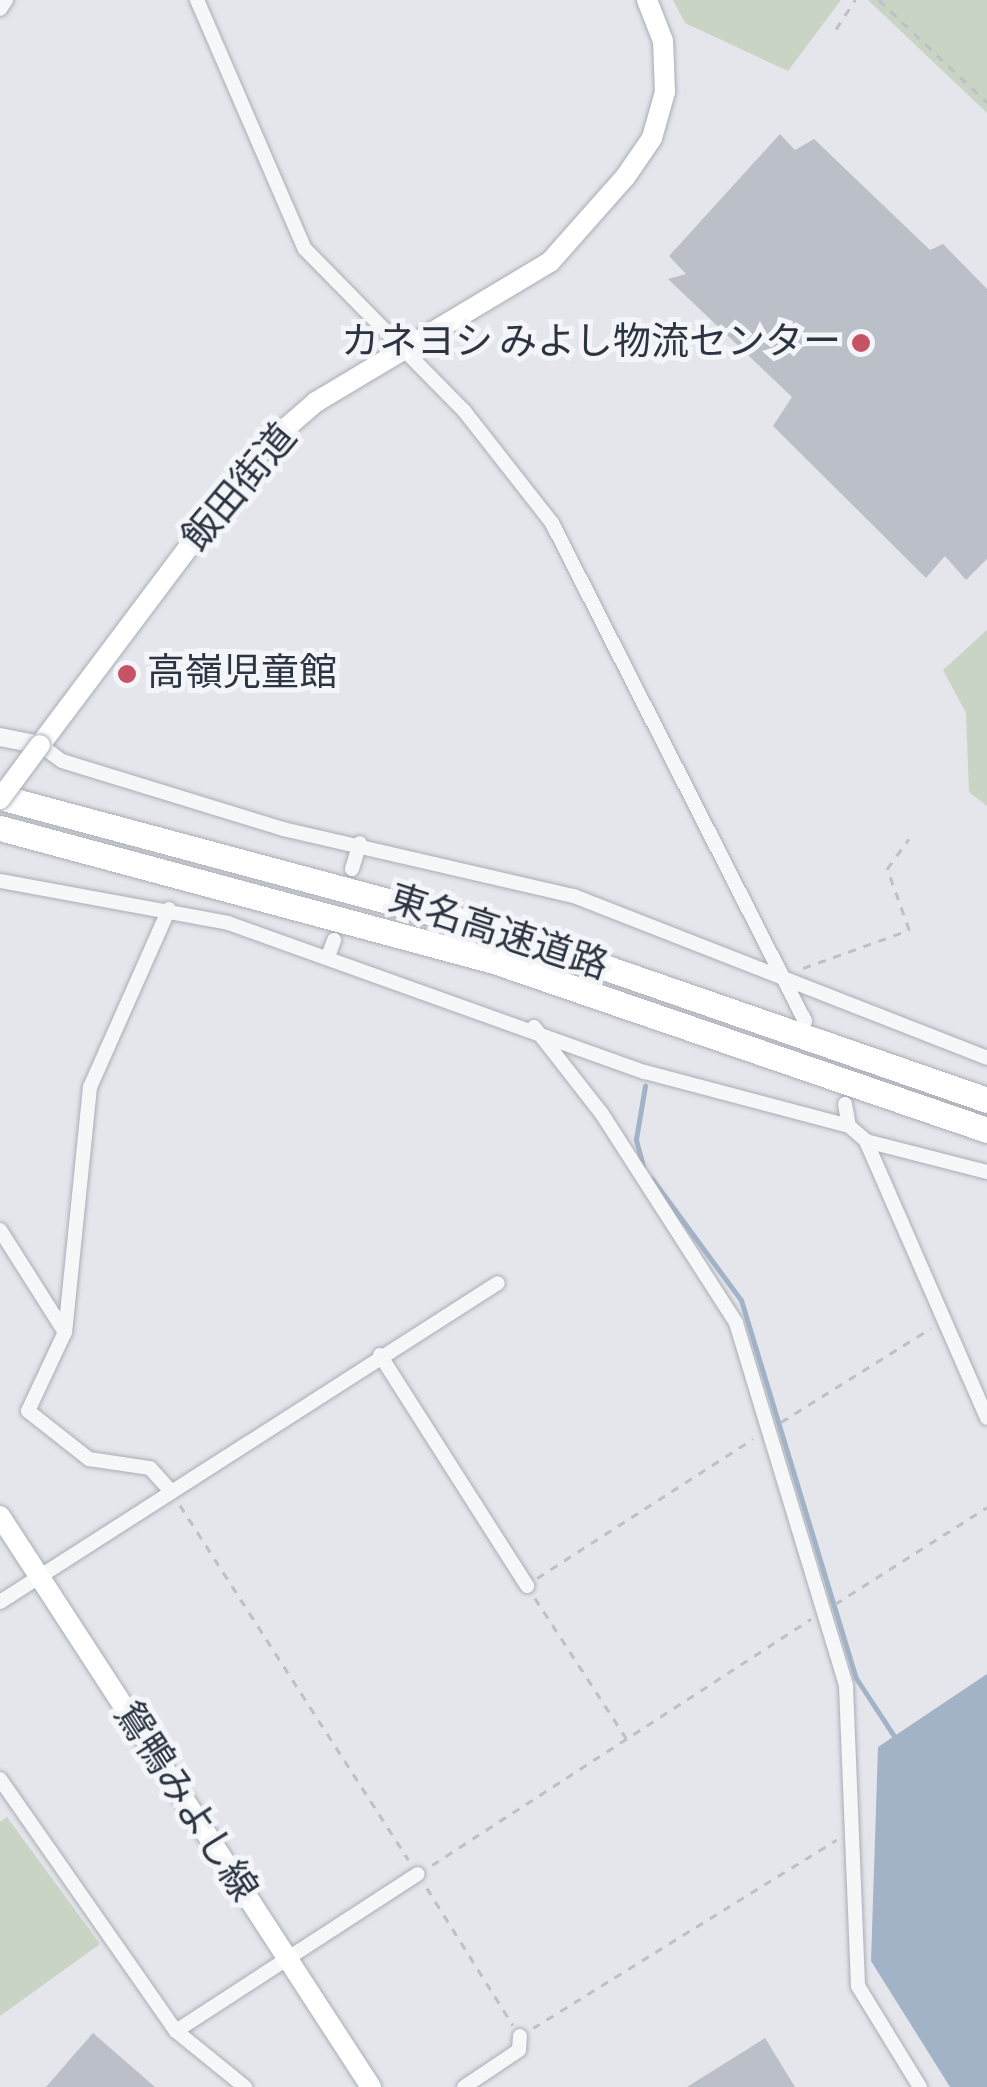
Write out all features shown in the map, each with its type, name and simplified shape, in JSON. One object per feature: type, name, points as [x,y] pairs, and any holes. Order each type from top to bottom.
[{"type":"highway","name":"東名高速道路","points":[[0,798],[503,932],[987,1100]]},
{"type":"highway","name":"東名高速道路","points":[[0,828],[460,951],[987,1130]]},
{"type":"main road","name":"飯田街道","points":[[0,798],[264,447],[316,402],[550,262],[645,151],[666,78],[647,0]]},
{"type":"main road","name":"鴛鴨みよし線","points":[[0,1516],[371,2087]]},
{"type":"street","points":[[0,9],[6,0]]},
{"type":"street","points":[[197,0],[305,249],[404,349],[552,523],[790,978],[805,1021]]},
{"type":"street","points":[[0,737],[40,745],[62,761],[264,823],[574,896],[987,1058]]},
{"type":"street","points":[[352,870],[360,843]]},
{"type":"street","points":[[0,880],[170,908],[331,947],[645,1072],[849,1126],[866,1141],[987,1418]]},
{"type":"street","points":[[170,908],[90,1087],[64,1332],[28,1412],[89,1458],[150,1468],[172,1491]]},
{"type":"street","points":[[532,1025],[723,1290],[846,1686],[858,1986],[920,2087]]},
{"type":"street","points":[[845,1104],[849,1126]]},
{"type":"street","points":[[866,1141],[987,1172]]},
{"type":"street","points":[[0,1230],[64,1332]]},
{"type":"street","points":[[0,1602],[380,1354],[498,1283]]},
{"type":"street","points":[[380,1354],[526,1586]]},
{"type":"street","points":[[0,1779],[176,2032],[245,2087]]},
{"type":"street","points":[[176,2032],[418,1874]]},
{"type":"street","points":[[464,2087],[519,2050],[520,2036]]},
{"type":"path","points":[[836,29],[855,0]]},
{"type":"path","points":[[880,0],[987,102]]},
{"type":"path","points":[[790,978],[910,930],[887,869],[909,839]]},
{"type":"path","points":[[627,1739],[526,1586],[946,1319]]},
{"type":"path","points":[[172,1491],[520,2036],[850,1831]]},
{"type":"path","points":[[418,1874],[987,1507]]},
{"type":"green space","points":[[673,0],[841,0],[788,71],[685,23]]},
{"type":"green space","points":[[868,0],[987,0],[987,113]]},
{"type":"green space","points":[[987,630],[987,806],[969,792],[966,713],[943,670]]},
{"type":"green space","points":[[7,1817],[100,1944],[0,2016],[0,1822]]},
{"type":"water","points":[[987,1674],[987,2087],[950,2087],[871,1961],[878,1747]]},
{"type":"building","name":"カネヨシ みよし物流センター","points":[[780,134],[795,150],[814,139],[930,250],[943,244],[987,289],[987,559],[966,580],[945,556],[926,578],[773,426],[792,397],[668,279],[686,274],[669,256]]},
{"type":"building","points":[[93,2033],[155,2087],[46,2087]]},
{"type":"building","points":[[765,2038],[795,2087],[687,2087]]},
{"type":"waterway","points":[[643,1166],[636,1139],[645,1086]]},
{"type":"waterway","points":[[652,1179],[741,1300],[856,1678],[896,1739]]},
{"type":"place","name":"カネヨシ みよし物流センター","points":[[861,343]]},
{"type":"place","name":"高嶺児童館","points":[[127,674]]}]
